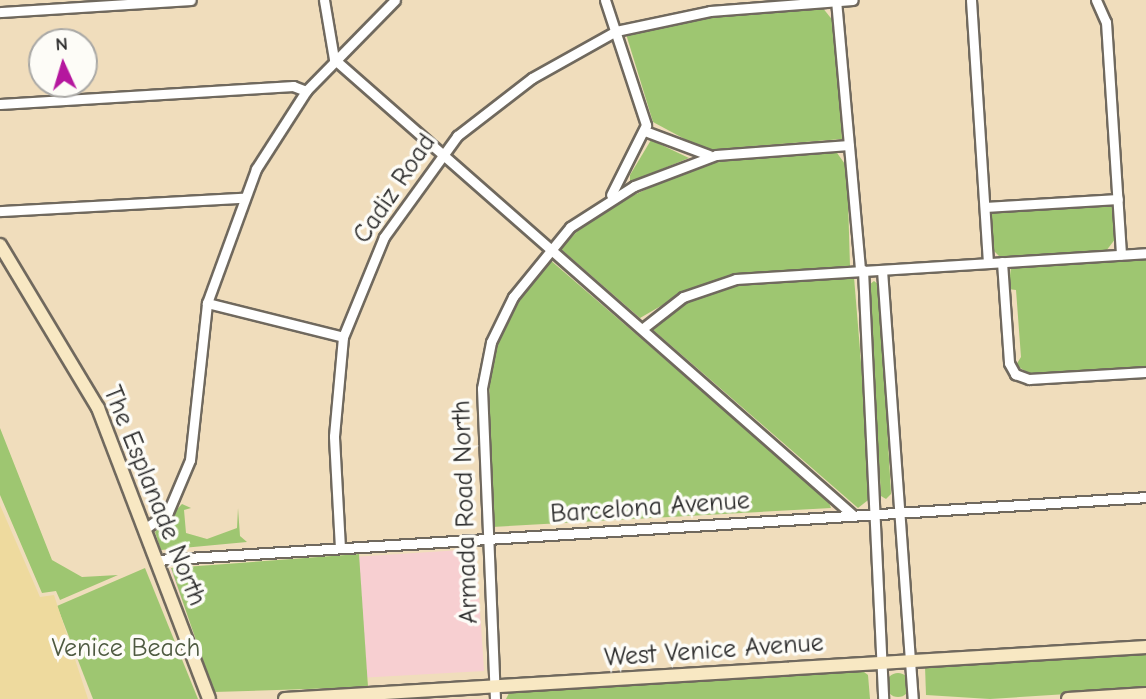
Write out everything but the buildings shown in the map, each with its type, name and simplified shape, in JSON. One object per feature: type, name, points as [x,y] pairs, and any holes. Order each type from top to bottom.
[{"type":"street","points":[[0,12],[191,0]]},
{"type":"street","points":[[324,0],[334,59],[853,516]]},
{"type":"street","points":[[146,528],[168,512],[190,460],[207,303],[243,198],[306,91],[334,59],[395,0]]},
{"type":"street","points":[[605,0],[645,131],[608,200]]},
{"type":"street","name":"Cadiz Road","points":[[340,548],[334,436],[343,337],[384,237],[442,153],[498,102],[616,31],[710,11],[853,0]]},
{"type":"street","points":[[971,0],[989,262]]},
{"type":"street","points":[[1097,0],[1106,22],[1121,255]]},
{"type":"street","points":[[836,1],[861,270],[876,515],[883,699]]},
{"type":"street","points":[[0,104],[293,86],[306,91]]},
{"type":"street","points":[[645,131],[716,155]]},
{"type":"street","name":"Armada Road North","points":[[495,693],[484,539],[481,436],[487,356],[504,313],[549,248],[608,200],[716,155],[849,145]]},
{"type":"street","points":[[0,211],[243,198]]},
{"type":"street","points":[[985,206],[1118,199]]},
{"type":"street","name":"The Esplanade North","points":[[0,246],[98,408],[209,699]]},
{"type":"street","points":[[642,329],[678,300],[719,283],[861,270],[1146,253]]},
{"type":"street","points":[[1002,261],[1009,363],[1015,374],[1029,379],[1146,372]]},
{"type":"street","points":[[881,270],[913,694]]},
{"type":"street","points":[[207,303],[343,337]]},
{"type":"street","name":"Barcelona Avenue","points":[[157,559],[1146,497]]},
{"type":"street","name":"West Venice Avenue","points":[[285,699],[495,693],[880,663],[1146,647]]},
{"type":"street","points":[[1068,699],[1146,694]]},
{"type":"shaded area","points":[[476,549],[484,671],[214,686],[170,569]]},
{"type":"green space","points":[[822,7],[834,22],[842,139],[705,150],[653,122],[626,34],[698,17]]},
{"type":"green space","points":[[651,140],[689,158],[630,182],[630,175]]},
{"type":"green space","points":[[835,150],[847,167],[850,266],[728,277],[692,288],[640,318],[561,249],[593,214],[701,164]]},
{"type":"green space","points":[[1107,203],[1115,208],[1116,238],[1106,251],[1001,258],[992,249],[992,210]]},
{"type":"green space","points":[[1146,257],[1146,368],[1031,375],[1016,365],[1021,357],[1016,290],[1008,289],[1011,268]]},
{"type":"green space","points":[[549,259],[828,500],[831,508],[492,527],[489,366],[516,300]]},
{"type":"green space","points":[[854,277],[872,497],[858,508],[652,329],[685,301],[721,287]]},
{"type":"green space","points":[[874,281],[879,285],[891,494],[886,499],[881,496],[869,285]]},
{"type":"green space","points":[[0,428],[52,560],[82,577],[118,575],[60,600],[56,591],[42,593],[0,495]]},
{"type":"green space","points":[[182,504],[191,508],[184,510],[186,533],[207,539],[237,528],[238,508],[240,536],[247,542],[161,550],[155,532]]},
{"type":"green space","points":[[359,554],[368,687],[214,692],[171,568]]},
{"type":"green space","name":"Venice Beach","points":[[145,568],[198,699],[93,699],[57,606]]},
{"type":"green space","points":[[1146,651],[1146,689],[990,699],[926,695],[925,666]]},
{"type":"green space","points":[[860,669],[868,675],[870,699],[506,699],[510,691]]},
{"type":"green space","points":[[898,673],[907,676],[910,685],[907,694],[898,697],[889,694],[886,685],[889,676]]},
{"type":"sand","name":"Venice Beach","points":[[0,505],[40,597],[54,595],[88,699],[0,699]]}]
